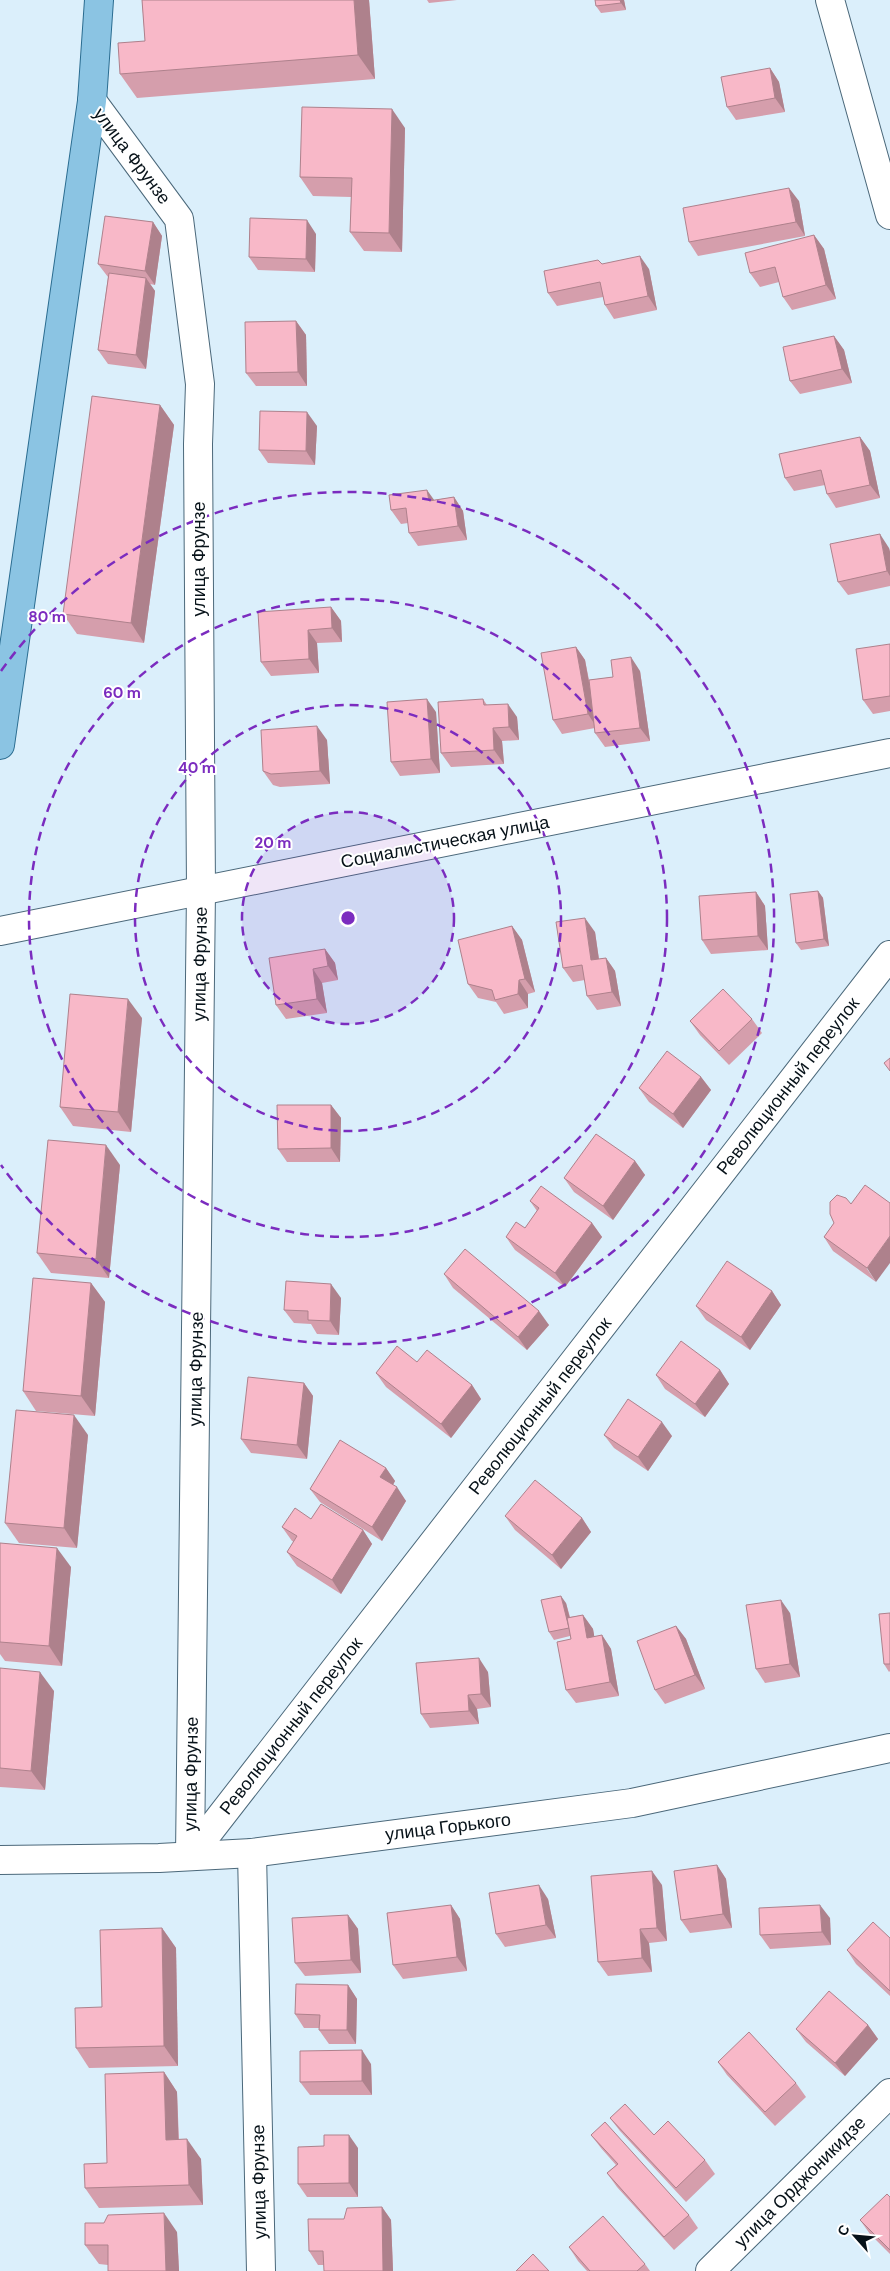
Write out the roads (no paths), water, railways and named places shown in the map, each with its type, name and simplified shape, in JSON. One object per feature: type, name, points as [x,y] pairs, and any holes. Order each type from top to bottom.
[{"type":"main road","name":"улица Фрунзе","points":[[0,745],[92,101],[99,0]]},
{"type":"street","points":[[830,0],[890,215]]},
{"type":"street","name":"улица Фрунзе","points":[[92,101],[179,219],[200,384],[198,454],[201,890],[190,1856]]},
{"type":"street","name":"Социалистическая улица","points":[[0,931],[890,752]]},
{"type":"street","name":"Революционный переулок","points":[[190,1856],[890,955]]},
{"type":"street","name":"улица Горького","points":[[0,1860],[252,1853],[632,1803],[890,1748]]},
{"type":"street","name":"улица Фрунзе","points":[[252,1853],[261,2271]]},
{"type":"street","name":"улица Орджоникидзе","points":[[710,2271],[890,2093]]}]
